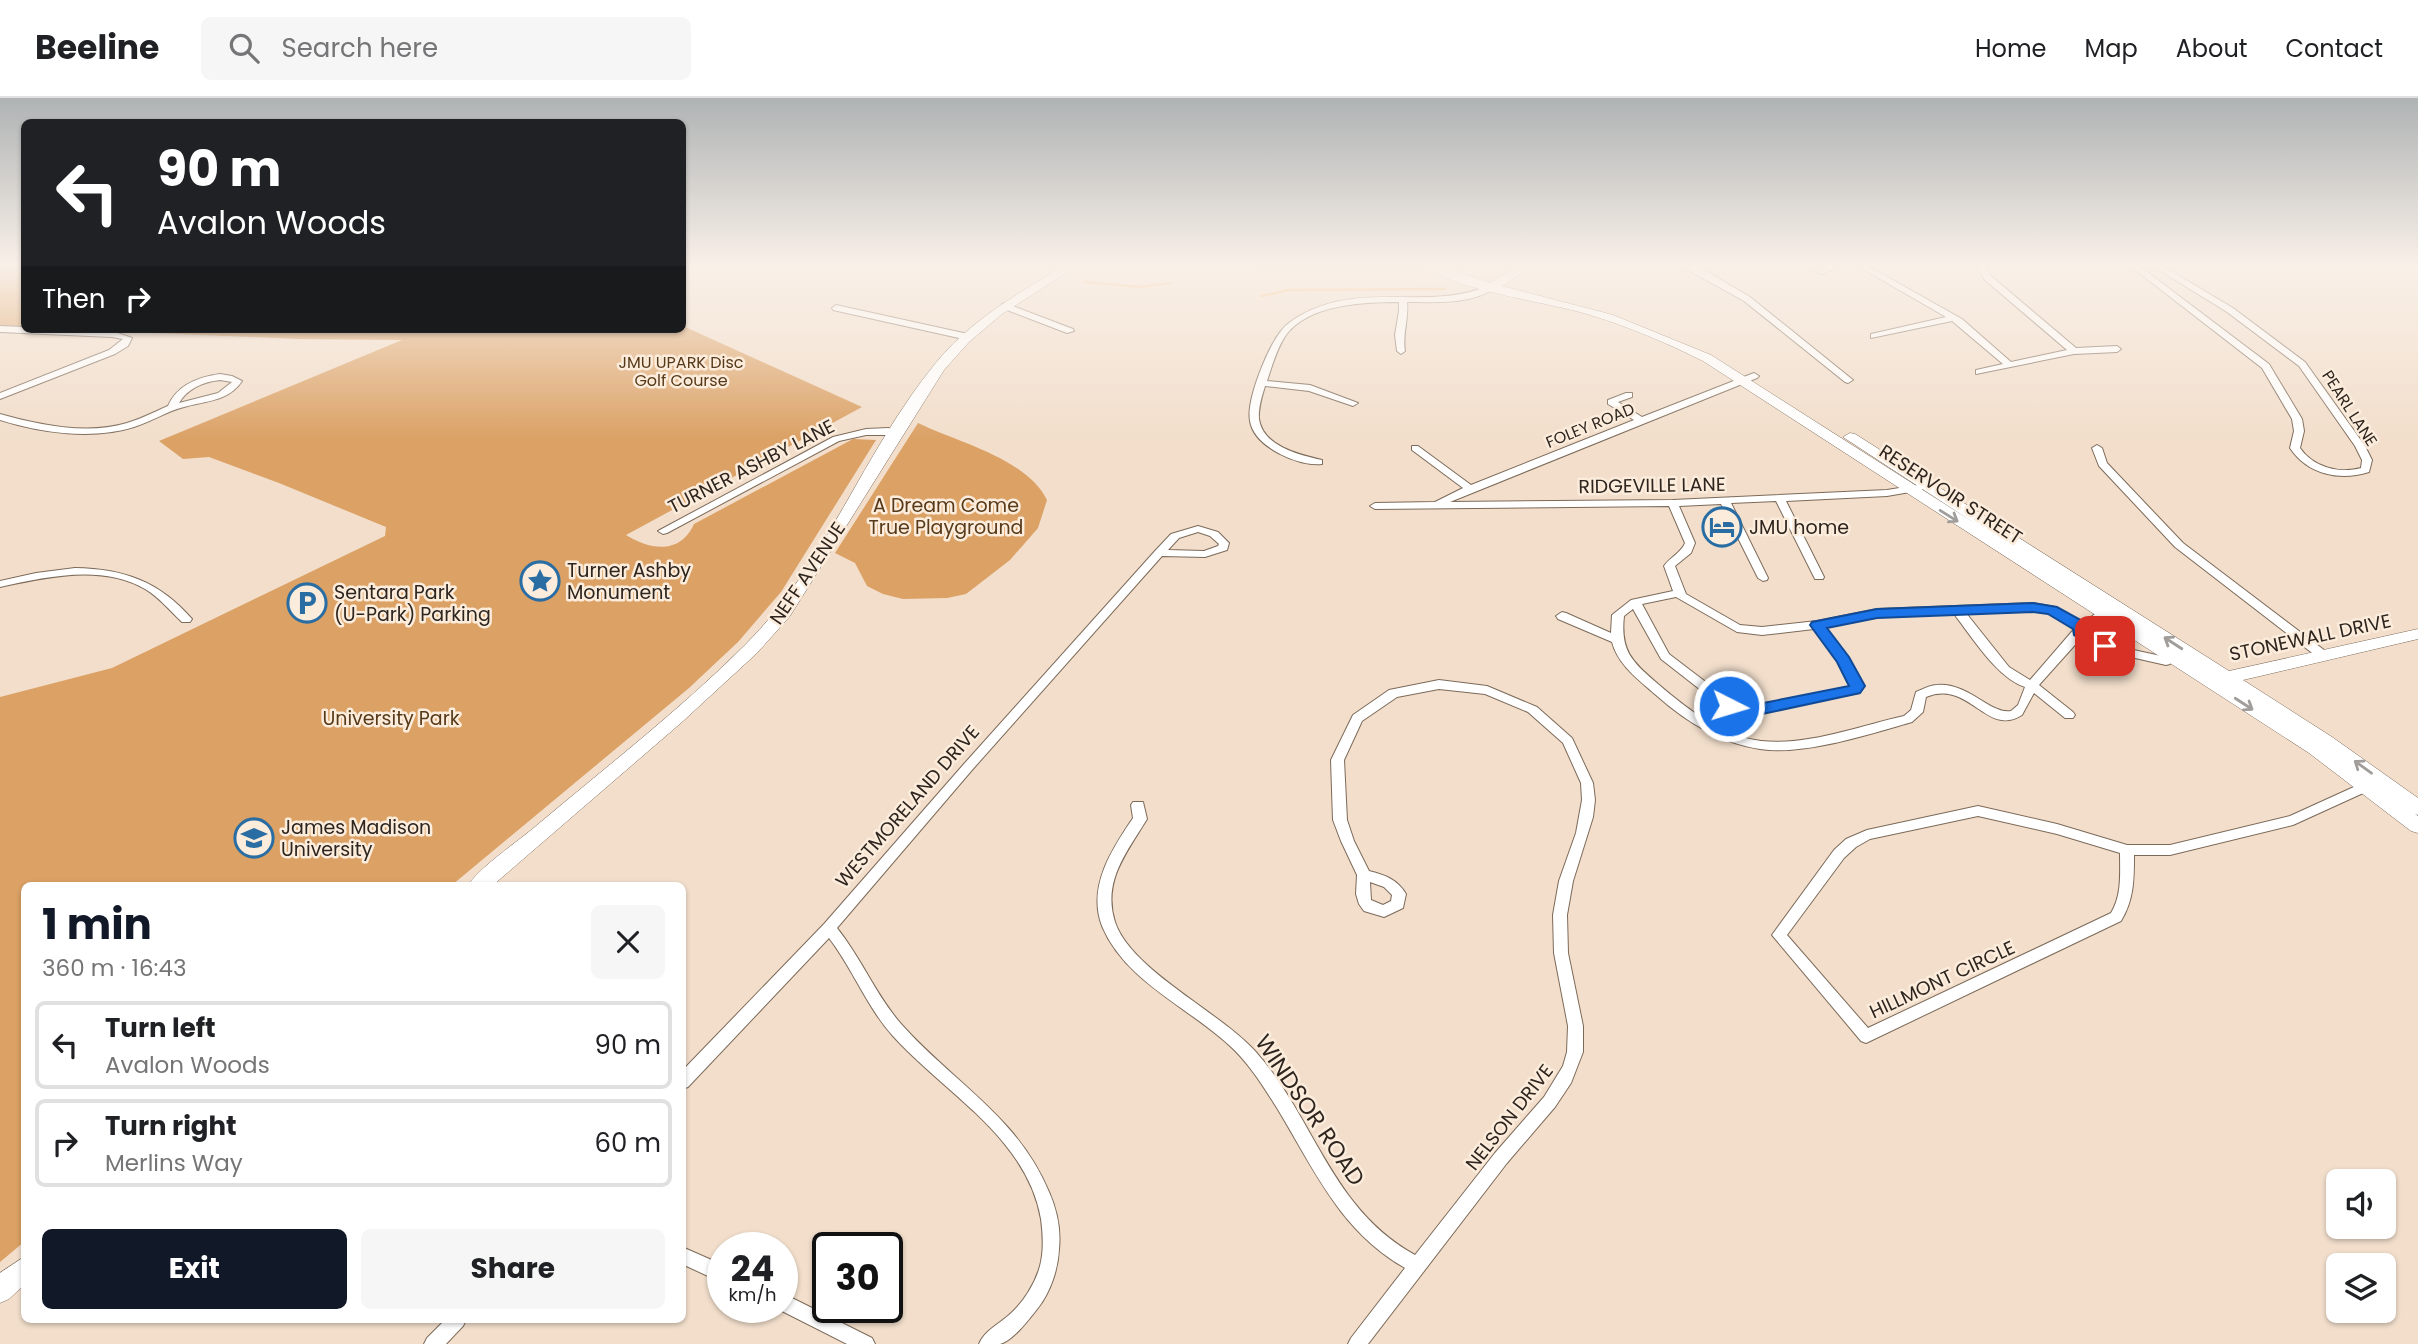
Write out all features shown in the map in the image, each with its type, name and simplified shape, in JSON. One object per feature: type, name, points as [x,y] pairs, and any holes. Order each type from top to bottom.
[{"type":"main road","name":"NEFF AVENUE","points":[[483,882],[694,702],[761,638],[813,571],[934,373],[985,323]]},
{"type":"main road","name":"RESERVOIR STREET","points":[[1625,323],[1749,378],[1928,487],[2219,680],[2368,786],[2418,826]]},
{"type":"main road","name":"RESERVOIR STREET","points":[[1749,378],[1908,489],[2103,614],[2326,741],[2418,808]]},
{"type":"main road","name":"STONEWALL DRIVE","points":[[2219,680],[2417,636]]},
{"type":"main road","points":[[0,1290],[21,1272]]},
{"type":"street","points":[[905,323],[968,337]]},
{"type":"street","points":[[1050,323],[1070,331]]},
{"type":"street","points":[[1295,323],[1278,340],[1254,411],[1255,422],[1261,434],[1298,459],[1319,462]]},
{"type":"street","points":[[1400,323],[1397,333],[1401,351]]},
{"type":"street","points":[[1777,323],[1848,380]]},
{"type":"street","points":[[1874,336],[1927,323]]},
{"type":"street","points":[[1959,323],[2009,365]]},
{"type":"street","points":[[2041,323],[2074,351]]},
{"type":"street","name":"PEARL LANE","points":[[2211,323],[2266,366],[2296,416],[2299,428],[2295,448],[2299,456],[2331,471],[2348,474],[2366,470],[2367,460],[2360,446],[2307,369],[2249,323]]},
{"type":"street","points":[[0,329],[21,330]]},
{"type":"street","points":[[0,396],[112,352],[125,344],[128,338],[90,333]]},
{"type":"street","points":[[1979,372],[2074,351],[2117,349]]},
{"type":"street","points":[[0,417],[42,427],[111,429],[129,426],[172,407],[223,394],[234,387],[237,381],[221,377],[198,383],[181,393],[172,407]]},
{"type":"street","name":"FOLEY ROAD","points":[[1438,505],[1470,489],[1749,378]]},
{"type":"street","points":[[1263,383],[1310,388],[1353,403]]},
{"type":"street","points":[[1629,395],[1611,402],[1642,421]]},
{"type":"street","name":"TURNER ASHBY LANE","points":[[663,531],[836,439],[878,430],[896,432]]},
{"type":"street","points":[[1415,448],[1470,489]]},
{"type":"street","points":[[2097,448],[2102,464],[2173,540],[2324,656]]},
{"type":"street","name":"RIDGEVILLE LANE","points":[[1376,506],[1673,503],[1928,487]]},
{"type":"street","points":[[1779,498],[1819,577]]},
{"type":"street","points":[[1725,501],[1763,578]]},
{"type":"street","points":[[1673,503],[1690,546],[1670,563],[1678,593],[1721,620],[1746,630],[1817,625],[1877,613],[2042,609],[2051,610],[2105,646],[2166,661]]},
{"type":"street","name":"WESTMORELAND DRIVE","points":[[686,1078],[829,928],[1172,538],[1194,529],[1211,533],[1224,543],[1221,549],[1208,554],[1159,553]]},
{"type":"street","points":[[0,584],[67,573],[117,576],[149,588],[186,619]]},
{"type":"street","points":[[1615,639],[1618,615],[1635,602],[1678,593]]},
{"type":"street","points":[[1635,602],[1665,656],[1729,706],[1753,710],[1855,690],[1857,686],[1843,660],[1817,625]]},
{"type":"street","points":[[1957,610],[2005,670],[2032,685],[2069,715]]},
{"type":"street","points":[[1562,616],[1615,639],[1629,663],[1661,693],[1695,718],[1728,735],[1761,745],[1794,744],[1908,719],[1917,712],[1920,695],[1930,689],[1946,687],[1966,694],[1994,713],[2007,717],[2021,710],[2032,685],[2081,629],[2103,614]]},
{"type":"street","name":"NELSON DRIVE","points":[[1357,1344],[1554,1095],[1574,1056],[1577,1026],[1561,956],[1560,927],[1567,874],[1588,816],[1587,783],[1578,759],[1563,737],[1545,720],[1521,704],[1490,691],[1437,684],[1408,688],[1383,698],[1363,712],[1353,724],[1341,748],[1336,778],[1341,824],[1364,875]]},
{"type":"street","name":"HILLMONT CIRCLE","points":[[2127,850],[2126,898],[2116,917],[1866,1037],[1779,936],[1839,854],[1851,843],[1867,835],[1978,811],[2057,829],[2127,850],[2170,850],[2294,820],[2368,786]]},
{"type":"street","name":"WINDSOR ROAD","points":[[1138,805],[1140,819],[1111,863],[1104,887],[1107,917],[1116,939],[1139,966],[1214,1021],[1243,1048],[1261,1070],[1347,1207],[1388,1248],[1418,1266]]},
{"type":"street","points":[[829,928],[852,959],[891,1023],[999,1126],[1026,1161],[1051,1213],[1054,1249],[1049,1270],[1038,1294],[1022,1315],[988,1344]]},
{"type":"street","points":[[686,1257],[707,1267]]},
{"type":"street","points":[[798,1310],[866,1344]]},
{"type":"street","points":[[433,1344],[454,1323]]},
{"type":"green space","points":[[0,323],[21,323],[21,328],[0,327]]},
{"type":"green space","name":"University Park","points":[[686,327],[862,407],[626,535],[654,546],[664,547],[681,541],[694,524],[853,439],[876,440],[781,592],[738,642],[689,688],[456,882],[21,882],[21,1244],[0,1262],[0,697],[112,668],[385,536],[386,527],[209,457],[183,459],[159,441],[402,340],[154,333],[686,333]]},
{"type":"green space","name":"A Dream Come True Playground","points":[[918,423],[1008,462],[1037,485],[1047,500],[1038,528],[1010,560],[966,594],[947,598],[903,599],[883,594],[867,586],[855,563],[835,553]]},
{"type":"place","name":"JMU home","points":[[1722,527]]},
{"type":"place","name":"Turner Ashby Monument","points":[[540,581]]},
{"type":"place","name":"Sentara Park (U-Park) Parking","points":[[307,603]]},
{"type":"place","name":"James Madison University","points":[[254,838]]},
{"type":"route","points":[[1729,706],[1753,710],[1777,707],[1855,690],[1857,686],[1843,660],[1817,625],[1877,613],[2033,607],[2051,610],[2082,628],[2079,631],[2105,646]]},
{"type":"park label","name":"JMU UPARK Disc Golf Course","points":[[681,371]]}]
